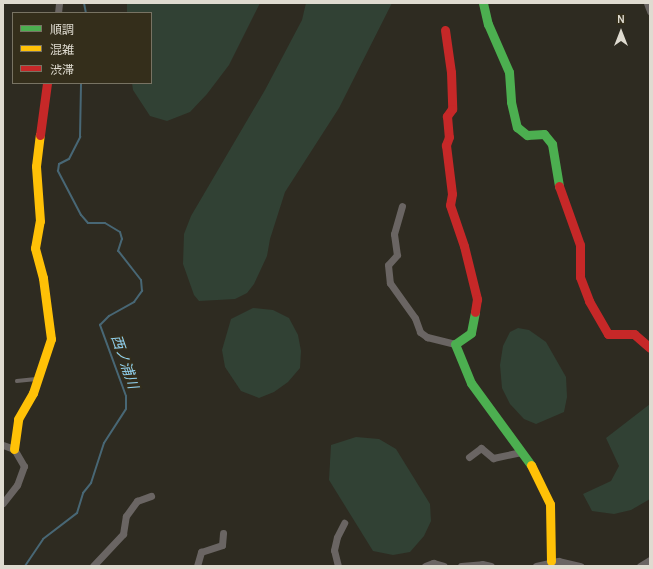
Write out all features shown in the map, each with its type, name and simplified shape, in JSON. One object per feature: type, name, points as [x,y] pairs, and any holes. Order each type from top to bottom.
[{"type":"street","points":[[482,3],[493,37],[507,66],[516,127],[528,134],[544,134],[552,144],[560,190],[580,245],[580,277],[589,301],[608,334],[634,334],[650,348]]},
{"type":"street","points":[[647,3],[650,11]]},
{"type":"street","points":[[402,206],[394,234],[397,255],[388,265],[390,283],[416,318],[420,332],[427,337],[455,344],[471,333],[477,299],[464,246],[450,205],[452,194],[446,144],[449,137],[447,116],[452,109],[451,72],[445,30]]},
{"type":"street","points":[[3,503],[17,485],[24,466],[14,449],[18,419],[33,393],[36,379],[51,339],[43,278],[35,248],[40,221],[36,166],[47,84]]},
{"type":"street","points":[[455,344],[471,383],[515,441],[521,452],[530,462],[550,504],[548,524],[551,561]]},
{"type":"street","points":[[3,446],[14,449]]},
{"type":"street","points":[[468,457],[482,448],[493,458],[521,452]]},
{"type":"street","points":[[93,566],[123,534],[126,516],[137,501],[151,496]]},
{"type":"street","points":[[338,566],[334,550],[337,537],[344,523]]},
{"type":"street","points":[[197,566],[201,552],[222,545],[223,533]]},
{"type":"street","points":[[640,566],[650,560]]},
{"type":"street","points":[[536,566],[551,561],[570,562],[580,566]]},
{"type":"street","points":[[425,566],[433,563],[444,566]]},
{"type":"street","points":[[461,566],[482,564],[491,566]]},
{"type":"lane","points":[[17,381],[36,379]]},
{"type":"green space","points":[[127,3],[260,3],[229,65],[207,94],[190,112],[167,121],[150,116],[133,90],[132,84],[152,84],[152,12],[127,12]]},
{"type":"green space","points":[[306,3],[392,3],[339,108],[285,192],[270,239],[267,256],[254,284],[247,293],[235,299],[199,301],[194,295],[183,264],[184,234],[191,216],[265,90],[302,20]]},
{"type":"green space","points":[[253,308],[273,310],[289,318],[298,335],[301,351],[300,368],[288,382],[274,392],[259,398],[241,391],[225,367],[222,350],[231,319]]},
{"type":"green space","points":[[518,328],[529,330],[546,342],[566,377],[567,397],[564,412],[536,424],[524,419],[510,404],[502,388],[500,365],[503,346],[510,332]]},
{"type":"green space","points":[[650,404],[650,499],[631,510],[614,514],[592,511],[583,494],[611,481],[619,466],[606,438]]},
{"type":"green space","points":[[356,437],[379,439],[396,449],[430,504],[431,521],[424,536],[410,552],[393,555],[373,551],[329,480],[331,445]]},
{"type":"waterway","name":"西ノ浦川","points":[[84,3],[86,12]]},
{"type":"waterway","name":"西ノ浦川","points":[[25,566],[43,539],[77,513],[83,493],[91,483],[104,443],[126,409],[126,396],[100,325],[109,316],[134,302],[142,291],[141,280],[118,251],[122,239],[120,232],[105,223],[88,223],[81,215],[58,171],[59,164],[69,159],[80,137],[81,84]]},
{"type":"traffic: fast","points":[[483,3],[488,24],[509,72],[511,102],[517,127],[527,135],[544,134],[552,144],[559,186]]},
{"type":"traffic: fast","points":[[475,312],[471,333],[455,344],[471,383],[531,465]]},
{"type":"traffic: slow","points":[[14,449],[18,419],[33,393],[51,339],[43,278],[35,248],[40,221],[36,166],[40,135]]},
{"type":"traffic: slow","points":[[531,465],[550,504],[551,561]]},
{"type":"traffic: jam","points":[[445,30],[451,72],[452,109],[447,116],[449,137],[446,145],[452,194],[450,205],[464,246],[477,299],[475,312]]},
{"type":"traffic: jam","points":[[40,135],[47,84]]},
{"type":"traffic: jam","points":[[559,186],[580,245],[580,277],[589,301],[608,334],[634,334],[650,348]]}]
